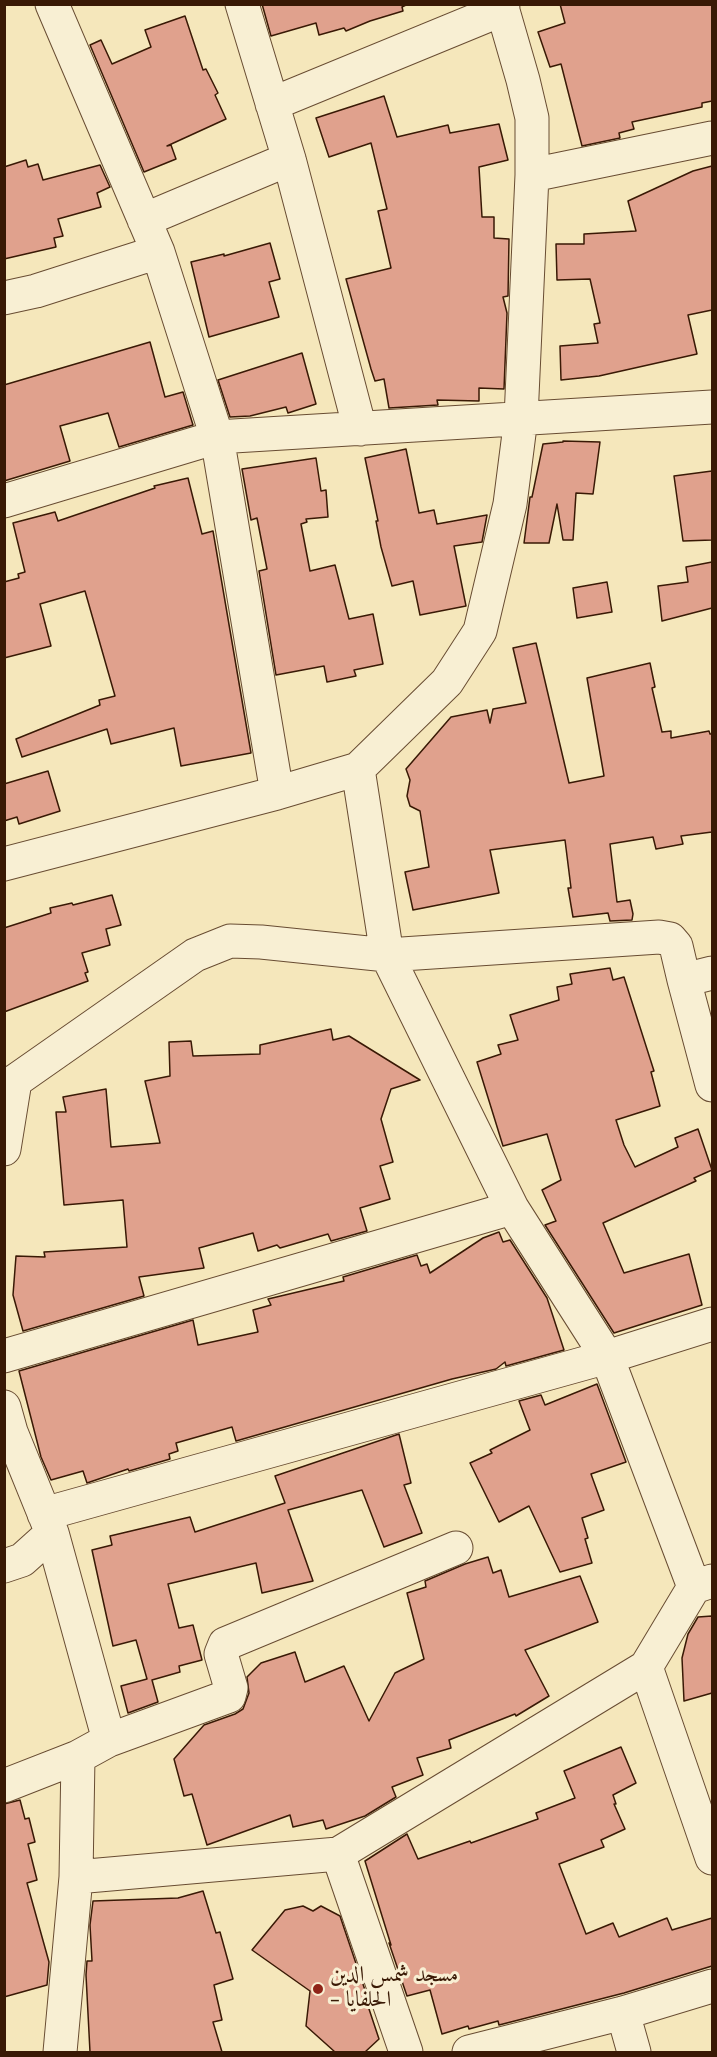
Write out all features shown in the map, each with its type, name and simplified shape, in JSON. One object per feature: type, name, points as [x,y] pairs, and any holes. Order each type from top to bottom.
[{"type":"street","points":[[52,4],[158,252],[217,437],[278,793]]},
{"type":"street","points":[[242,4],[289,159],[360,429]]},
{"type":"street","points":[[4,864],[278,793],[358,769],[447,682],[480,631],[510,504],[521,418],[532,175],[532,118],[502,7],[272,104]]},
{"type":"street","points":[[532,175],[712,138]]},
{"type":"street","points":[[144,220],[289,159]]},
{"type":"street","points":[[4,298],[36,291],[158,252]]},
{"type":"street","points":[[4,501],[217,437],[712,407]]},
{"type":"street","points":[[76,1877],[338,1854],[646,1667],[703,1584],[607,1357],[512,1208],[387,955],[358,769]]},
{"type":"street","points":[[4,1149],[10,1083],[195,955],[230,941],[387,955],[659,937],[670,939],[698,977],[712,1084]]},
{"type":"street","points":[[4,1356],[512,1208]]},
{"type":"street","points":[[4,1566],[22,1560],[48,1524],[712,1324]]},
{"type":"street","points":[[4,1407],[11,1432],[48,1524],[109,1740]]},
{"type":"street","points":[[4,1786],[78,1757],[109,1740],[229,1696],[231,1688],[220,1654],[225,1644],[456,1548]]},
{"type":"street","points":[[646,1667],[712,1858]]},
{"type":"street","points":[[60,2052],[76,1877],[78,1757]]},
{"type":"street","points":[[338,1854],[406,2052]]},
{"type":"street","points":[[469,2052],[623,2013],[712,1986]]},
{"type":"street","points":[[623,2013],[634,2052]]},
{"type":"building","points":[[262,4],[408,4],[402,7],[403,11],[346,31],[344,28],[319,35],[316,23],[271,36]]},
{"type":"building","points":[[560,4],[712,4],[712,101],[702,103],[702,107],[632,122],[634,129],[619,133],[620,138],[582,146],[561,64],[550,67],[538,32],[565,23]]},
{"type":"building","points":[[185,16],[203,70],[206,69],[218,93],[215,95],[226,119],[167,146],[171,145],[176,159],[144,172],[90,45],[101,40],[112,64],[151,47],[145,30]]},
{"type":"building","points":[[384,96],[397,137],[448,125],[450,133],[499,124],[508,160],[479,167],[482,217],[494,217],[494,238],[509,239],[508,296],[503,297],[507,313],[504,389],[479,388],[479,401],[437,400],[438,405],[389,408],[384,379],[375,381],[371,369],[346,279],[391,268],[378,211],[387,209],[371,143],[329,157],[316,118]]},
{"type":"building","points":[[26,160],[28,167],[38,164],[43,180],[100,165],[110,187],[97,193],[101,207],[58,219],[63,236],[54,238],[56,247],[4,259],[4,167]]},
{"type":"building","points":[[712,166],[712,310],[688,315],[697,354],[599,376],[561,380],[560,346],[598,343],[594,324],[600,323],[590,279],[557,280],[556,244],[584,244],[584,234],[636,231],[628,201],[693,171]]},
{"type":"building","points":[[270,243],[280,279],[269,282],[279,317],[209,337],[191,262],[224,254],[224,256]]},
{"type":"building","points":[[150,342],[165,397],[183,392],[193,425],[119,447],[108,413],[60,426],[70,461],[4,481],[4,385]]},
{"type":"building","points":[[302,353],[316,404],[288,413],[286,407],[250,416],[230,417],[218,380]]},
{"type":"building","points":[[563,441],[600,442],[593,494],[576,493],[573,540],[563,540],[557,504],[549,543],[524,543],[530,497],[532,497],[543,444]]},
{"type":"building","points":[[406,449],[419,513],[434,510],[437,524],[487,515],[482,542],[454,546],[466,606],[420,615],[413,581],[392,586],[381,547],[365,458]]},
{"type":"building","points":[[316,458],[321,491],[326,490],[328,517],[306,519],[307,522],[301,524],[310,571],[335,565],[349,619],[373,614],[383,664],[354,670],[356,676],[327,682],[324,666],[276,675],[259,571],[267,569],[257,518],[251,520],[242,469]]},
{"type":"building","points":[[712,471],[712,540],[683,541],[674,476]]},
{"type":"building","points":[[188,478],[202,534],[213,531],[251,753],[181,766],[174,728],[111,744],[107,729],[22,757],[16,739],[100,705],[99,700],[115,696],[85,591],[40,604],[51,646],[4,658],[4,582],[19,578],[18,574],[25,572],[13,523],[55,512],[58,521],[155,488],[154,486]]},
{"type":"building","points":[[712,562],[712,608],[662,621],[658,586],[688,582],[686,567]]},
{"type":"building","points":[[607,582],[612,612],[577,618],[573,588]]},
{"type":"building","points":[[536,643],[569,783],[604,776],[587,678],[650,663],[655,687],[652,688],[662,732],[671,731],[671,738],[709,731],[712,734],[712,832],[681,836],[683,844],[656,849],[653,837],[610,844],[617,902],[630,900],[632,920],[610,921],[608,913],[573,917],[568,888],[571,888],[565,840],[490,850],[499,893],[413,910],[405,872],[429,867],[420,811],[410,806],[407,796],[410,780],[406,769],[451,717],[487,710],[490,723],[493,709],[526,703],[513,648]]},
{"type":"building","points":[[48,771],[60,811],[19,824],[17,817],[4,821],[4,784]]},
{"type":"building","points":[[112,895],[121,925],[106,929],[110,945],[82,953],[88,972],[85,973],[88,981],[4,1012],[4,928],[51,913],[50,908]]},
{"type":"building","points":[[610,968],[613,980],[624,977],[654,1071],[651,1072],[660,1106],[616,1120],[624,1145],[635,1167],[678,1147],[675,1138],[698,1129],[712,1170],[694,1178],[696,1181],[603,1223],[624,1273],[689,1254],[702,1305],[614,1333],[545,1225],[556,1221],[542,1190],[561,1180],[547,1134],[503,1146],[477,1062],[501,1054],[498,1045],[518,1040],[510,1015],[559,1000],[557,987],[572,984],[570,974]]},
{"type":"building","points":[[331,1029],[333,1040],[349,1036],[420,1080],[391,1089],[381,1119],[393,1162],[380,1166],[390,1199],[360,1208],[367,1231],[331,1241],[328,1234],[280,1248],[277,1245],[258,1251],[253,1233],[199,1248],[204,1268],[139,1277],[144,1296],[23,1331],[13,1295],[16,1256],[45,1257],[44,1252],[127,1247],[123,1200],[64,1205],[56,1112],[66,1112],[63,1097],[106,1089],[111,1147],[160,1143],[145,1081],[170,1076],[169,1042],[191,1041],[193,1056],[260,1054],[260,1045]]},
{"type":"building","points":[[499,1232],[503,1242],[510,1240],[547,1298],[564,1350],[506,1366],[505,1362],[496,1369],[452,1379],[236,1441],[232,1427],[176,1443],[178,1451],[169,1454],[170,1459],[129,1471],[128,1469],[87,1483],[83,1471],[51,1480],[41,1457],[19,1371],[193,1320],[198,1345],[258,1332],[253,1310],[271,1305],[268,1299],[344,1281],[343,1277],[417,1255],[421,1266],[427,1264],[430,1273],[483,1238]]},
{"type":"building","points":[[597,1384],[626,1462],[591,1474],[604,1510],[582,1518],[592,1563],[560,1572],[529,1506],[499,1522],[470,1463],[492,1453],[490,1450],[530,1430],[519,1401],[541,1395],[545,1405]]},
{"type":"building","points":[[399,1434],[411,1483],[404,1485],[422,1533],[384,1547],[362,1490],[288,1510],[313,1581],[262,1593],[256,1563],[168,1584],[179,1628],[193,1625],[202,1660],[179,1666],[180,1672],[152,1680],[158,1702],[128,1713],[121,1686],[147,1679],[136,1640],[113,1646],[92,1550],[112,1545],[110,1536],[190,1517],[195,1532],[285,1503],[275,1476]]},
{"type":"building","points":[[488,1557],[493,1573],[501,1570],[509,1597],[580,1576],[598,1622],[525,1650],[549,1696],[516,1716],[515,1714],[449,1740],[451,1748],[417,1758],[423,1775],[392,1787],[396,1797],[365,1816],[326,1829],[323,1820],[293,1827],[290,1815],[207,1845],[192,1794],[184,1796],[174,1759],[204,1725],[243,1709],[249,1693],[247,1677],[261,1663],[295,1652],[305,1682],[344,1666],[369,1721],[395,1673],[424,1659],[407,1593],[426,1587],[425,1581]]},
{"type":"building","points":[[712,1616],[712,1693],[684,1701],[682,1658],[688,1634],[698,1617]]},
{"type":"building","points":[[621,1747],[636,1783],[613,1795],[616,1804],[614,1804],[625,1829],[601,1840],[604,1847],[559,1864],[586,1934],[613,1923],[619,1937],[667,1918],[672,1930],[712,1918],[712,1966],[624,1993],[499,2025],[498,2021],[469,2029],[468,2026],[442,2034],[430,1990],[407,1996],[365,1861],[407,1834],[418,1859],[538,1819],[536,1813],[575,1798],[564,1771]]},
{"type":"building","points":[[20,1800],[25,1819],[29,1818],[35,1842],[28,1844],[37,1880],[27,1883],[49,1962],[47,1985],[4,1997],[4,1804]]},
{"type":"building","points":[[203,1891],[216,1933],[220,1932],[233,1979],[214,1985],[222,2020],[213,2022],[222,2052],[90,2052],[86,1975],[87,1961],[92,1961],[90,1925],[93,1901],[178,1898]]},
{"type":"building","points":[[303,1906],[313,1911],[321,1906],[340,1916],[379,2039],[365,2052],[335,2052],[306,2026],[310,1991],[252,1950],[285,1910]]},
{"type":"place","name":"مسجد شمس الدين - الحلفايا","points":[[318,1989]]}]
